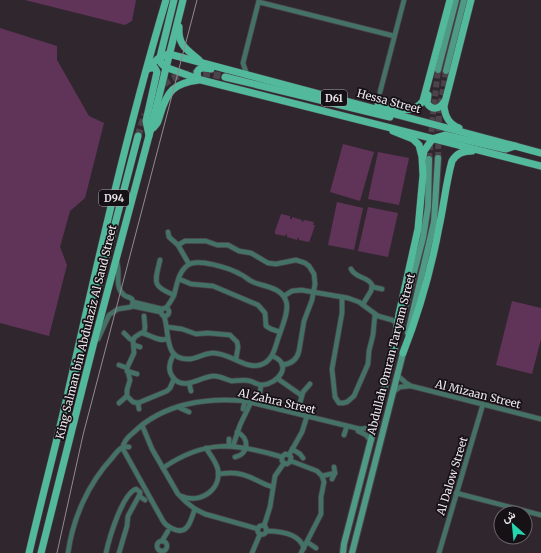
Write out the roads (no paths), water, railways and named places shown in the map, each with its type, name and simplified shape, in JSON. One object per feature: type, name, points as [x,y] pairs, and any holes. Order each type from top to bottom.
[{"type":"main road","name":"King Salman bin Abdulaziz Al Saud Street","points":[[28,553],[67,398],[90,294],[166,0]]},
{"type":"main road","points":[[174,0],[163,42],[160,57],[161,63],[165,67],[200,79]]},
{"type":"main road","name":"King Salman bin Abdulaziz Al Saud Street","points":[[41,553],[183,0]]},
{"type":"main road","points":[[351,102],[409,110],[419,106],[423,101],[450,0]]},
{"type":"main road","points":[[438,70],[456,0]]},
{"type":"main road","points":[[446,71],[464,0]]},
{"type":"main road","points":[[470,134],[456,127],[448,120],[444,112],[444,102],[471,0]]},
{"type":"main road","points":[[180,8],[180,41],[186,50],[200,61]]},
{"type":"main road","points":[[163,42],[163,47],[165,50],[169,49],[172,44]]},
{"type":"main road","points":[[147,71],[160,57],[169,54]]},
{"type":"main road","name":"Hessa Street","points":[[169,54],[200,61],[227,72],[351,102],[541,153]]},
{"type":"main road","points":[[147,71],[155,68],[157,72],[146,117],[146,126],[149,133],[157,125],[165,99],[170,91],[183,83],[200,79]]},
{"type":"main road","points":[[200,79],[197,72],[201,68],[218,70],[361,111],[406,120],[419,121]]},
{"type":"main road","name":"D61","points":[[200,79],[541,166]]},
{"type":"main road","points":[[428,83],[427,100],[429,106],[437,109],[442,106],[444,102]]},
{"type":"main road","points":[[387,126],[395,133],[416,141],[426,158]]},
{"type":"main road","points":[[393,351],[399,314],[418,229],[427,146],[435,138],[445,135],[506,149],[516,146]]},
{"type":"main road","points":[[67,398],[78,369],[138,136]]},
{"type":"main road","points":[[403,353],[414,325],[428,279],[452,161],[455,156],[464,151],[484,151]]},
{"type":"main road","name":"Abdullah Omran Taryam Street","points":[[342,553],[423,238],[428,207],[426,158]]},
{"type":"main road","name":"Abdullah Omran Taryam Street","points":[[353,553],[354,540],[403,353],[433,230],[436,207],[438,158]]},
{"type":"main road","points":[[44,544],[46,553]]},
{"type":"street","points":[[380,92],[404,0]]},
{"type":"street","points":[[227,72],[239,67],[243,63],[259,1],[394,36]]},
{"type":"street","points":[[243,63],[248,76]]},
{"type":"street","points":[[168,232],[169,237],[178,245],[189,264]]},
{"type":"street","points":[[178,245],[184,241],[206,241],[213,244],[228,245],[239,251],[251,253],[268,263],[276,264],[291,260],[305,263],[309,266],[314,274],[314,291],[304,321],[298,355],[292,362],[282,365]]},
{"type":"street","points":[[116,260],[119,267],[119,288],[122,293],[131,298],[133,304]]},
{"type":"street","points":[[160,260],[156,283],[162,290],[174,295]]},
{"type":"street","points":[[200,262],[236,272],[253,282],[278,290],[284,296],[287,308],[272,356],[266,362],[255,366],[225,354],[206,354],[193,359],[184,359],[174,354],[169,347],[167,327],[163,311],[174,295],[178,279],[182,271],[189,264],[200,262]]},
{"type":"street","points":[[351,269],[355,275],[370,281],[373,287]]},
{"type":"street","points":[[178,279],[191,284],[213,286],[258,304],[265,313],[266,326],[280,332]]},
{"type":"street","points":[[373,287],[382,289]]},
{"type":"street","points":[[363,304],[373,287]]},
{"type":"street","points":[[284,296],[296,290],[314,291],[356,300],[379,317],[392,320],[398,324]]},
{"type":"street","points":[[342,297],[342,313],[332,369],[335,397],[339,403],[343,404],[350,400],[359,385],[369,360],[375,314]]},
{"type":"street","points":[[133,304],[163,311]]},
{"type":"street","points":[[93,346],[109,315],[118,309],[129,308],[133,304]]},
{"type":"street","points":[[375,314],[394,316],[399,314]]},
{"type":"street","points":[[144,316],[144,333]]},
{"type":"street","points":[[167,327],[182,329],[196,334],[208,333],[230,335],[234,338],[238,347],[236,359]]},
{"type":"street","points":[[124,333],[140,347]]},
{"type":"street","points":[[167,339],[158,340],[144,333],[137,334],[134,342],[133,357],[127,369],[130,380],[126,390],[127,396],[133,402],[138,402],[167,391],[174,379]]},
{"type":"street","points":[[174,354],[169,363],[169,369],[174,379],[181,383],[189,383],[207,377],[217,376],[232,381],[246,380],[261,385],[278,379],[282,373],[282,365],[272,356]]},
{"type":"street","points":[[119,365],[137,374]]},
{"type":"street","name":"Al Mizaan Street","points":[[397,375],[411,386],[541,419]]},
{"type":"street","points":[[278,379],[301,395]]},
{"type":"street","points":[[189,383],[191,391]]},
{"type":"street","points":[[300,403],[301,395],[310,384]]},
{"type":"street","points":[[260,392],[261,385]]},
{"type":"street","points":[[392,392],[400,387],[411,386]]},
{"type":"street","points":[[119,403],[127,396]]},
{"type":"street","points":[[243,409],[245,401]]},
{"type":"street","name":"Al Zahra Street","points":[[68,553],[73,529],[83,502],[96,478],[116,453],[123,448],[127,439],[142,425],[159,415],[178,407],[197,402],[245,401],[364,429],[375,423]]},
{"type":"street","points":[[138,402],[139,410]]},
{"type":"street","points":[[234,447],[237,432],[251,402]]},
{"type":"street","name":"Al Dalow Street","points":[[439,553],[442,538],[483,404]]},
{"type":"street","points":[[178,407],[189,412]]},
{"type":"street","points":[[282,457],[285,454],[288,455],[292,450],[302,432],[307,416]]},
{"type":"street","points":[[142,425],[148,441],[160,463],[174,484],[178,494],[186,502],[205,514],[264,534],[266,532],[285,533],[297,538],[309,539],[316,548]]},
{"type":"street","points":[[344,435],[347,426]]},
{"type":"street","name":"Al Zahra Street","points":[[347,426],[363,433],[371,441]]},
{"type":"street","points":[[235,457],[242,454],[247,444],[244,436],[237,432]]},
{"type":"street","points":[[229,439],[234,447]]},
{"type":"street","points":[[129,447],[123,448],[167,526],[179,531],[184,530],[188,527],[196,509]]},
{"type":"street","points":[[163,468],[182,456],[206,448],[246,448],[268,451],[282,457]]},
{"type":"street","points":[[178,494],[191,499],[205,496],[216,485],[218,474],[216,464],[206,448]]},
{"type":"street","points":[[292,450],[300,454],[303,458]]},
{"type":"street","points":[[288,455],[291,458],[291,461],[314,470],[322,476],[324,485],[321,497],[321,510],[309,539],[301,553]]},
{"type":"street","points":[[160,463],[162,457]]},
{"type":"street","points":[[266,532],[266,528],[264,526],[275,476],[282,465],[282,457]]},
{"type":"street","points":[[273,468],[287,464],[291,461]]},
{"type":"street","points":[[332,479],[335,473],[334,467]]},
{"type":"street","points":[[322,476],[335,473]]},
{"type":"street","points":[[218,474],[242,474],[273,487]]},
{"type":"street","points":[[106,553],[113,526],[126,500],[134,490],[138,490],[140,492],[139,496],[128,516],[127,526],[119,553]]},
{"type":"street","points":[[456,493],[541,515]]},
{"type":"street","points":[[139,496],[145,500]]},
{"type":"street","points":[[321,510],[327,510]]},
{"type":"street","points":[[252,553],[260,526],[264,526]]},
{"type":"street","points":[[162,541],[165,542],[166,547],[165,550],[160,552],[157,545],[162,541],[168,531]]},
{"type":"street","points":[[297,538],[303,544],[304,548]]},
{"type":"tunnel","points":[[429,159],[438,70]]},
{"type":"tunnel","points":[[438,158],[439,114],[446,71]]},
{"type":"tunnel","points":[[151,101],[165,83],[183,75],[203,73],[225,77]]},
{"type":"tunnel","points":[[138,136],[145,114]]},
{"type":"tram line","points":[[57,553],[83,435],[197,0]]}]
